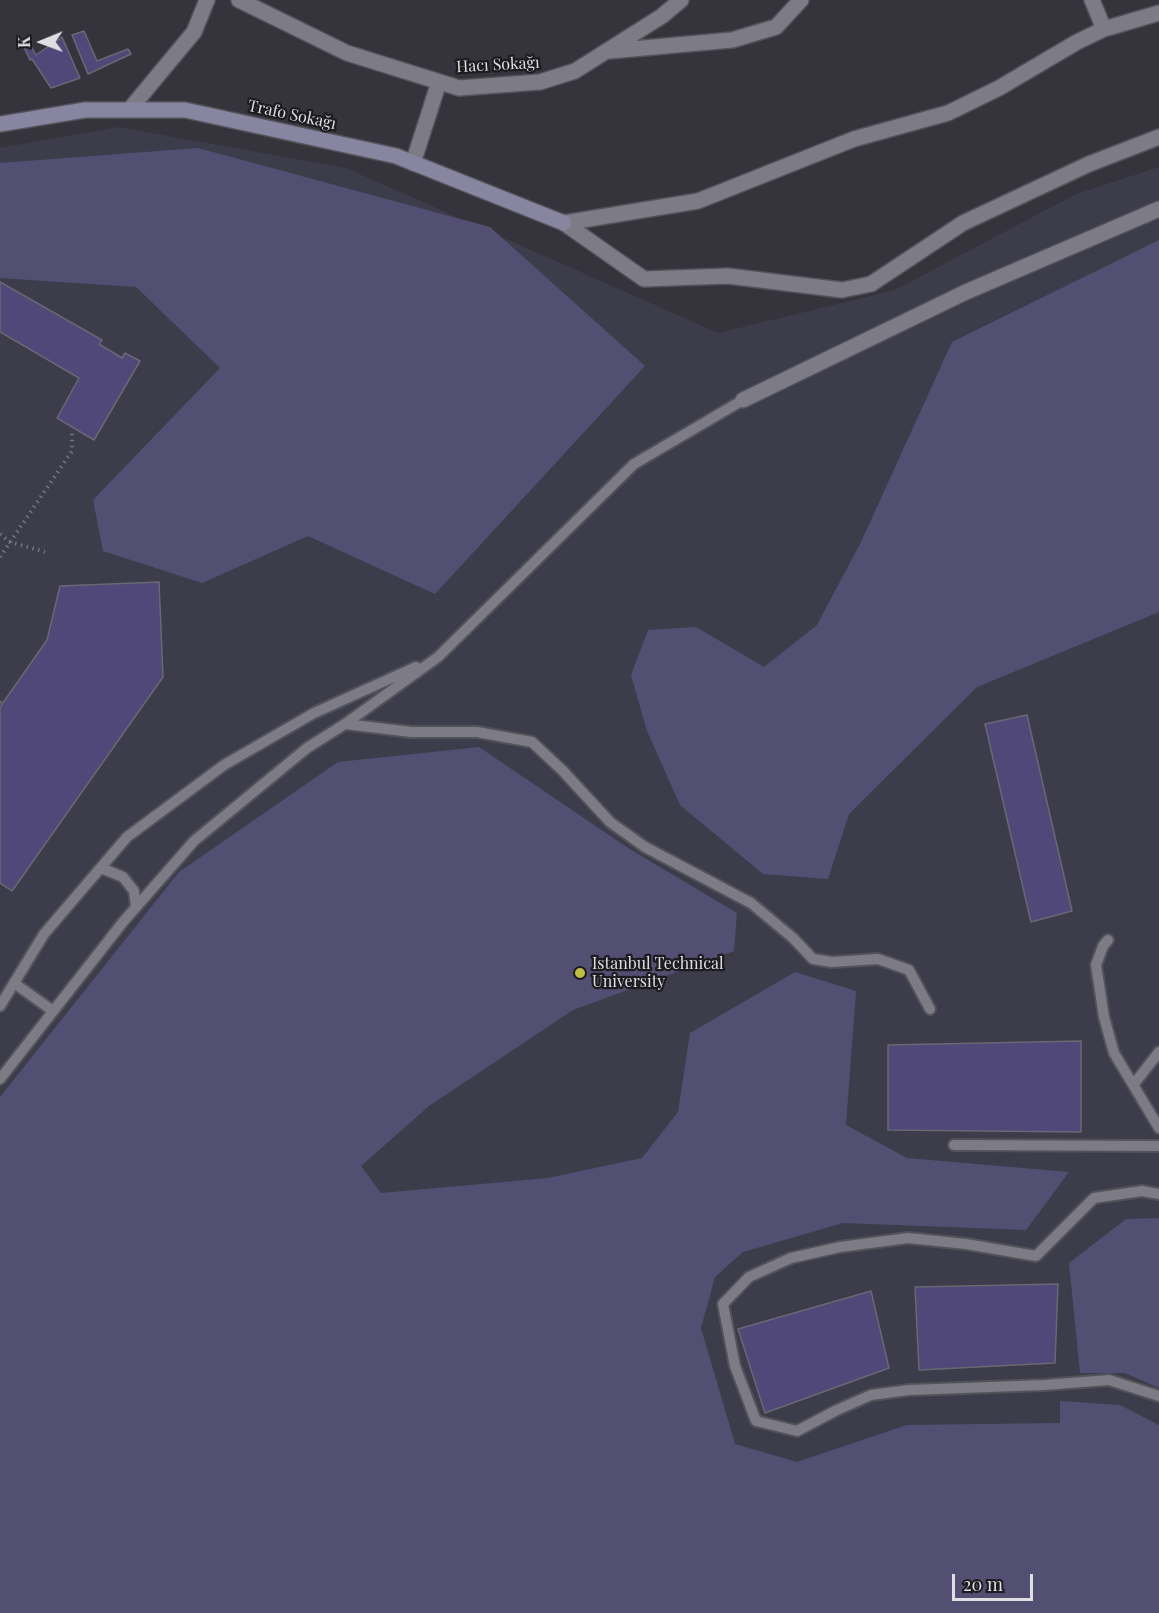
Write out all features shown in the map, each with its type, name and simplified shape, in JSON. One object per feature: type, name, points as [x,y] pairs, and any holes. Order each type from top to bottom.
[{"type":"street","points":[[130,109],[194,32],[207,0]]},
{"type":"street","name":"Hacı Sokağı","points":[[239,0],[347,53],[459,88],[540,82],[575,71],[662,16],[681,0]]},
{"type":"street","points":[[607,51],[732,40],[776,27],[801,0]]},
{"type":"street","points":[[1092,0],[1104,29]]},
{"type":"street","points":[[564,223],[698,201],[854,139],[948,113],[999,88],[1077,42],[1104,29],[1159,13]]},
{"type":"street","points":[[413,163],[439,82]]},
{"type":"street","name":"Trafo Sokağı","points":[[0,124],[84,110],[185,110],[396,156],[564,223]]},
{"type":"street","points":[[564,223],[644,279],[728,276],[842,290],[871,284],[963,223],[1089,164],[1159,137]]},
{"type":"street","points":[[743,400],[966,292],[1159,209]]},
{"type":"lane","points":[[0,1079],[136,907],[194,841],[307,748],[345,724],[438,657],[634,464],[743,400]]},
{"type":"lane","points":[[0,1006],[44,934],[127,837],[224,765],[314,713],[438,657]]},
{"type":"lane","points":[[345,724],[411,732],[477,732],[532,742],[562,770],[610,822],[645,847],[751,903],[793,938],[813,959],[832,962],[878,959],[909,970],[930,1009]]},
{"type":"lane","points":[[101,868],[123,877],[134,891],[136,907]]},
{"type":"lane","points":[[1108,940],[1103,946],[1096,965],[1104,1017],[1114,1053],[1159,1128]]},
{"type":"lane","points":[[14,983],[53,1011]]},
{"type":"lane","points":[[1134,1084],[1159,1052]]},
{"type":"lane","points":[[954,1145],[1159,1146]]},
{"type":"lane","points":[[1159,1194],[1142,1191],[1094,1198],[1036,1256],[966,1244],[908,1238],[840,1246],[791,1258],[749,1277],[723,1304],[735,1366],[756,1421],[797,1431],[871,1395],[909,1390],[1109,1380],[1159,1396]]},
{"type":"path","points":[[0,556],[72,452],[72,430]]},
{"type":"path","points":[[0,534],[10,542],[45,552]]},
{"type":"shaded area","name":"Istanbul Technical University","points":[[118,127],[346,168],[718,333],[895,290],[1076,194],[1159,167],[1159,1613],[0,1613],[0,148]]},
{"type":"shaded area","points":[[198,148],[490,227],[645,366],[435,594],[308,536],[202,583],[103,551],[93,500],[220,368],[136,287],[0,278],[0,163]]},
{"type":"shaded area","points":[[1159,240],[1159,612],[977,687],[849,814],[828,879],[763,874],[680,805],[647,731],[631,675],[648,630],[696,627],[764,667],[817,625],[861,542],[952,342]]},
{"type":"shaded area","points":[[479,747],[628,848],[737,913],[734,951],[573,1010],[429,1106],[361,1166],[381,1193],[548,1178],[642,1158],[678,1112],[690,1033],[795,972],[856,991],[846,1125],[907,1158],[1069,1172],[1026,1230],[843,1223],[743,1252],[715,1277],[701,1328],[735,1444],[797,1462],[907,1425],[1060,1423],[1060,1401],[1120,1405],[1159,1425],[1159,1613],[0,1613],[0,1097],[179,872],[338,762]]},
{"type":"shaded area","points":[[1159,1218],[1159,1388],[1125,1373],[1080,1373],[1069,1263],[1126,1219]]},
{"type":"building","points":[[84,31],[97,61],[128,49],[131,54],[88,74],[72,35]]},
{"type":"building","points":[[62,37],[80,78],[51,88],[32,59],[30,60],[23,45],[28,41],[36,55]]},
{"type":"building","points":[[0,282],[102,340],[99,344],[122,358],[125,353],[140,361],[94,440],[57,418],[79,378],[0,332]]},
{"type":"building","points":[[159,582],[163,677],[12,891],[0,883],[0,707],[47,640],[60,586]]},
{"type":"building","points":[[1027,715],[1072,911],[1031,922],[985,724]]},
{"type":"building","points":[[1081,1041],[1081,1132],[888,1130],[888,1045]]},
{"type":"building","points":[[1058,1284],[1055,1363],[919,1370],[915,1287]]},
{"type":"building","points":[[871,1291],[889,1368],[765,1413],[738,1329]]},
{"type":"place","name":"Istanbul Technical University","points":[[580,973]]}]
